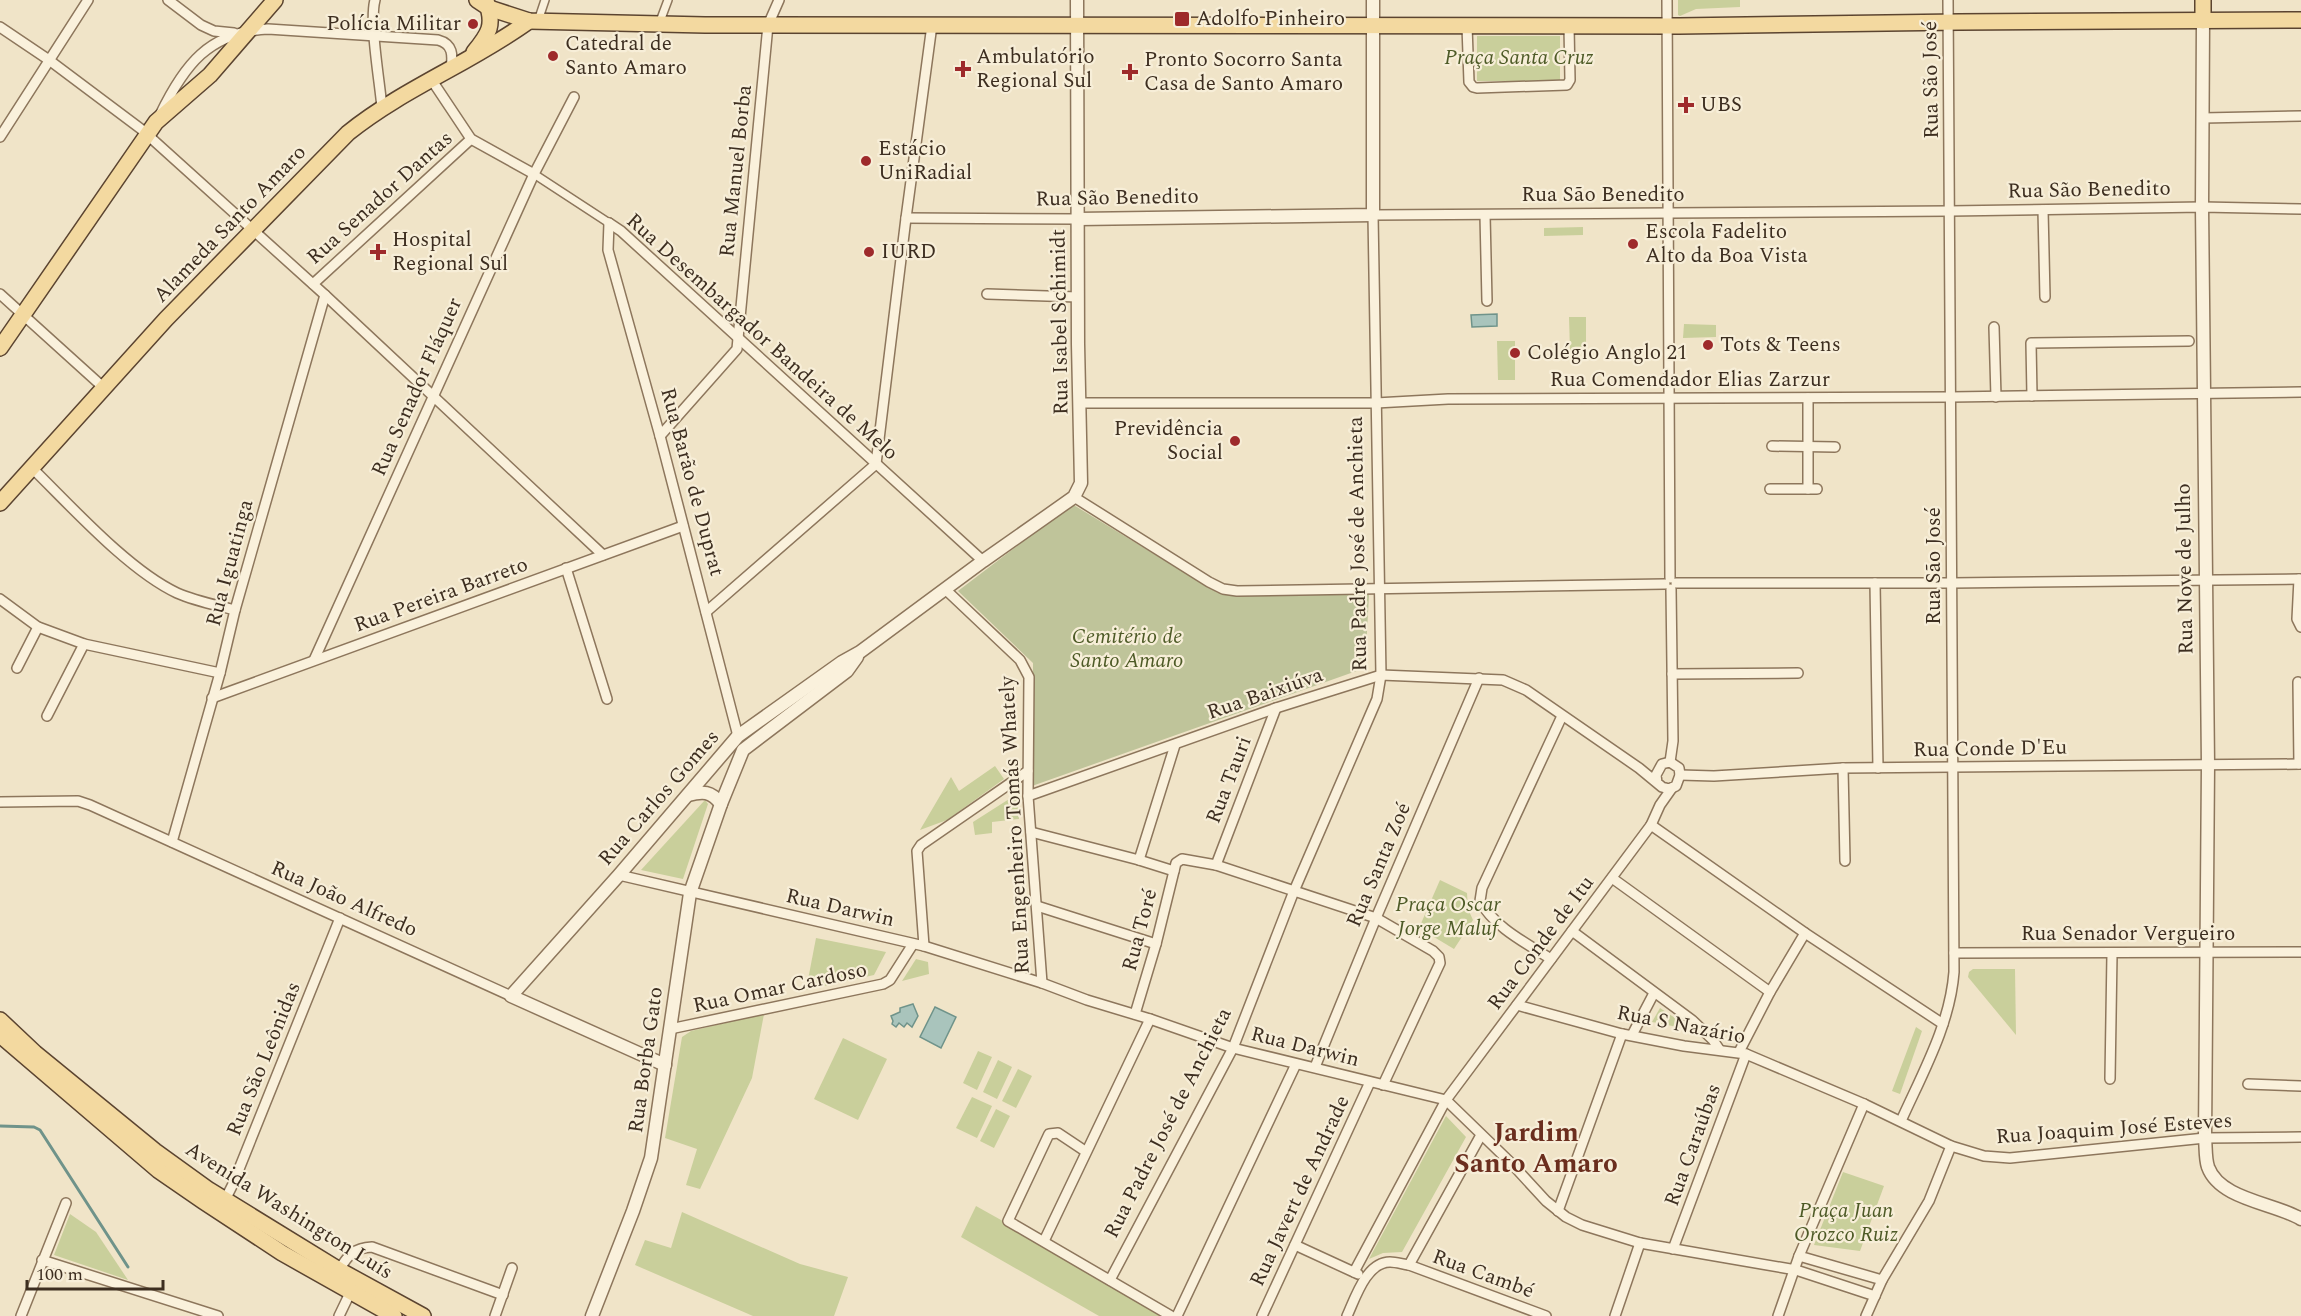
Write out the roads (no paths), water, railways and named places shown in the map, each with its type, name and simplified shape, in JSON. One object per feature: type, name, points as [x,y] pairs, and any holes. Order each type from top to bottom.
[{"type":"main road","points":[[0,348],[151,128],[210,75],[243,32],[275,0]]},
{"type":"main road","name":"Rua Nove de Julho","points":[[2203,0],[2203,21]]},
{"type":"main road","points":[[484,3],[533,21],[659,24],[1667,26],[2301,20]]},
{"type":"main road","points":[[471,57],[487,36],[490,23],[484,3]]},
{"type":"main road","name":"Alameda Santo Amaro","points":[[1,499],[166,319],[348,133],[382,108],[533,21]]},
{"type":"main road","name":"Avenida Washington Luís","points":[[0,1020],[36,1053],[222,1207],[282,1253],[394,1316]]},
{"type":"main road","name":"Avenida Washington Luís","points":[[0,1035],[158,1170],[423,1316]]},
{"type":"street","points":[[0,137],[88,0]]},
{"type":"street","points":[[168,0],[201,25],[214,31],[268,30],[445,42],[451,49],[451,69]]},
{"type":"street","points":[[375,0],[373,6],[375,37],[382,108]]},
{"type":"street","points":[[533,21],[545,0]]},
{"type":"street","points":[[659,24],[668,0]]},
{"type":"street","name":"Rua Manuel Borba","points":[[660,436],[737,349],[768,25],[779,0]]},
{"type":"street","name":"Rua Isabel Schimidt","points":[[1074,497],[1081,483],[1077,0]]},
{"type":"street","name":"Rua Padre José de Anchieta","points":[[1110,1280],[1233,1048],[1294,891],[1377,699],[1381,675],[1373,215],[1373,0]]},
{"type":"street","points":[[1667,0],[1673,741],[1670,762]]},
{"type":"street","name":"Rua São José","points":[[1901,1121],[1943,1024],[1953,986],[1948,0]]},
{"type":"street","name":"Rua Nove de Julho","points":[[2203,21],[2202,207],[2208,765],[2205,1138],[2207,1163],[2220,1182],[2250,1200],[2301,1219]]},
{"type":"street","points":[[706,612],[876,464],[932,25]]},
{"type":"street","points":[[1467,26],[1469,82],[1477,88],[1566,85],[1570,80],[1569,26]]},
{"type":"street","points":[[0,27],[151,128],[253,229],[603,555]]},
{"type":"street","points":[[151,128],[170,95],[204,50],[243,32]]},
{"type":"street","name":"Rua Desembargador Bandeira de Melo","points":[[431,79],[471,139],[534,174],[621,231],[983,561]]},
{"type":"street","name":"Rua Senador Fláquer","points":[[314,660],[534,174],[574,98]]},
{"type":"street","points":[[2203,118],[2301,116]]},
{"type":"street","name":"Rua Senador Dantas","points":[[313,284],[471,139]]},
{"type":"street","name":"Rua São Benedito","points":[[906,218],[1078,219],[1668,214],[2202,207],[2301,209]]},
{"type":"street","points":[[2043,210],[2045,297]]},
{"type":"street","points":[[1485,215],[1487,302]]},
{"type":"street","name":"Rua Barão de Duprat","points":[[609,223],[608,250],[743,750]]},
{"type":"street","points":[[0,294],[104,388]]},
{"type":"street","points":[[987,294],[1078,297]]},
{"type":"street","name":"Rua Iguatinga","points":[[172,842],[220,673],[235,610],[325,295]]},
{"type":"street","points":[[1994,327],[1996,397]]},
{"type":"street","points":[[2032,396],[2031,344],[2189,341]]},
{"type":"street","name":"Rua Comendador Elias Zarzur","points":[[1080,403],[1376,403],[1448,399],[1996,397],[2301,392]]},
{"type":"street","points":[[1770,489],[1812,489],[1808,447],[1808,398]]},
{"type":"street","points":[[1772,447],[1834,447]]},
{"type":"street","points":[[31,467],[123,555],[150,576],[178,593],[235,610]]},
{"type":"street","points":[[1074,497],[1209,582],[1223,589],[1237,591],[1671,583],[2300,579],[2297,619],[2301,627]]},
{"type":"street","name":"Rua Carlos Gomes","points":[[511,996],[738,736],[842,662],[860,652],[1074,497]]},
{"type":"street","name":"Rua Pereira Barreto","points":[[212,698],[683,526]]},
{"type":"street","points":[[566,568],[607,699]]},
{"type":"street","points":[[1875,583],[1878,768]]},
{"type":"street","name":"Rua Engenheiro Tomás Whately","points":[[946,590],[1020,660],[1029,677],[1028,796],[1042,983]]},
{"type":"street","points":[[0,599],[38,627],[84,644],[220,673]]},
{"type":"street","points":[[16,668],[38,627]]},
{"type":"street","points":[[46,716],[84,644]]},
{"type":"street","name":"Rua Carlos Gomes","points":[[721,804],[743,750],[847,671],[860,652]]},
{"type":"street","points":[[1672,674],[1798,673]]},
{"type":"street","name":"Rua Baixiúva","points":[[1028,796],[1276,708],[1381,675],[1503,680],[1526,690],[1639,768]]},
{"type":"street","name":"Rua Santa Zoé","points":[[1315,1067],[1479,678]]},
{"type":"street","points":[[2298,682],[2300,764]]},
{"type":"street","name":"Rua Tauri","points":[[1216,865],[1276,708]]},
{"type":"street","points":[[1551,959],[1513,934],[1486,912],[1480,901],[1482,888],[1562,716]]},
{"type":"street","points":[[1139,860],[1175,745]]},
{"type":"street","points":[[1670,762],[1679,768],[1680,775],[1672,788],[1665,789],[1639,768],[1659,767],[1670,762]]},
{"type":"street","name":"Rua Conde D'Eu","points":[[1680,775],[1714,776],[1843,768],[1953,766],[2300,764]]},
{"type":"street","points":[[1658,784],[1656,775],[1659,767]]},
{"type":"street","points":[[1843,768],[1845,861]]},
{"type":"street","points":[[924,946],[917,851],[921,845],[1028,771]]},
{"type":"street","name":"Rua Conde de Itu","points":[[1658,784],[1660,805]]},
{"type":"street","name":"Rua Conde de Itu","points":[[1354,1272],[1446,1100],[1651,825],[1660,805],[1672,788]]},
{"type":"street","points":[[688,795],[708,792],[715,796],[721,804]]},
{"type":"street","name":"Rua João Alfredo","points":[[0,802],[78,801],[665,1065]]},
{"type":"street","name":"Rua Borba Gato","points":[[592,1316],[651,1158],[690,893],[721,804]]},
{"type":"street","points":[[1651,825],[1805,933],[1943,1024]]},
{"type":"street","points":[[1031,831],[1174,871]]},
{"type":"street","name":"Rua Toré","points":[[1135,1014],[1178,861],[1182,859],[1216,865]]},
{"type":"street","points":[[1216,865],[1376,918],[1440,957],[1440,963],[1383,1085]]},
{"type":"street","name":"Rua Darwin","points":[[619,875],[924,946],[1042,983],[1233,1048],[1446,1100]]},
{"type":"street","points":[[1612,878],[1770,992]]},
{"type":"street","points":[[1037,906],[1156,944]]},
{"type":"street","name":"Rua São Leônidas","points":[[222,1207],[233,1185],[340,918]]},
{"type":"street","points":[[1572,931],[1692,1020],[1719,1049]]},
{"type":"street","name":"Rua Caraúbas","points":[[1673,1249],[1743,1053],[1770,992],[1805,933]]},
{"type":"street","name":"Rua Omar Cardoso","points":[[670,1029],[883,984],[890,980],[913,944]]},
{"type":"street","name":"Rua Senador Vergueiro","points":[[1954,953],[2301,952]]},
{"type":"street","points":[[2110,1079],[2112,954]]},
{"type":"street","points":[[1558,1210],[1627,1034],[1654,993]]},
{"type":"street","name":"Rua S Nazário","points":[[1516,1005],[1627,1034],[1684,1046],[1743,1053],[1901,1121]]},
{"type":"street","points":[[1044,1241],[1150,1019]]},
{"type":"street","points":[[1085,1151],[1058,1133],[1049,1134],[1008,1219],[1011,1224],[1175,1316],[1296,1064]]},
{"type":"street","name":"Rua Javert de Andrade","points":[[1262,1316],[1370,1082]]},
{"type":"street","points":[[2248,1084],[2301,1086]]},
{"type":"street","points":[[1446,1100],[1512,1164],[1546,1202],[1582,1225],[1641,1243],[1796,1270],[1875,1296]]},
{"type":"street","points":[[1778,1316],[1799,1256],[1864,1104]]},
{"type":"street","name":"Rua Joaquim José Esteves","points":[[1901,1121],[1951,1146],[1984,1156],[2010,1158],[2205,1138],[2301,1137]]},
{"type":"street","points":[[1347,1316],[1365,1278],[1373,1269],[1388,1262],[1408,1265],[1481,1135]]},
{"type":"street","points":[[1866,1316],[1882,1280],[1929,1201],[1951,1146]]},
{"type":"street","points":[[21,1316],[66,1203]]},
{"type":"street","points":[[1615,1316],[1641,1243]]},
{"type":"street","points":[[1295,1245],[1365,1278]]},
{"type":"street","points":[[339,1270],[348,1256],[358,1248],[372,1247],[503,1295]]},
{"type":"street","points":[[1799,1256],[1882,1280]]},
{"type":"street","points":[[42,1260],[200,1314],[218,1316]]},
{"type":"street","name":"Rua Cambé","points":[[1408,1265],[1532,1314],[1546,1316]]},
{"type":"street","points":[[495,1316],[513,1269]]},
{"type":"street","points":[[339,1316],[350,1293]]},
{"type":"water","points":[[1497,314],[1497,326],[1472,327],[1471,315]]},
{"type":"water","points":[[913,1004],[918,1016],[912,1027],[907,1023],[904,1027],[899,1023],[896,1027],[892,1024],[891,1016],[900,1012],[900,1008]]},
{"type":"water","points":[[935,1007],[956,1017],[941,1048],[920,1037]]},
{"type":"waterway","points":[[0,1126],[34,1127],[40,1130],[128,1267]]},
{"type":"place","name":"Adolfo Pinheiro","points":[[1182,19]]},
{"type":"place","name":"Polícia Militar","points":[[473,24]]},
{"type":"place","name":"Catedral de Santo Amaro","points":[[553,56]]},
{"type":"place","name":"Ambulatório Regional Sul","points":[[963,69]]},
{"type":"place","name":"Pronto Socorro Santa Casa de Santo Amaro","points":[[1130,72]]},
{"type":"place","name":"UBS","points":[[1686,105]]},
{"type":"place","name":"Estácio UniRadial","points":[[866,161]]},
{"type":"place","name":"Escola Fadelito Alto da Boa Vista","points":[[1633,244]]},
{"type":"place","name":"Hospital Regional Sul","points":[[378,252]]},
{"type":"place","name":"IURD","points":[[869,252]]},
{"type":"place","name":"Tots & Teens","points":[[1708,345]]},
{"type":"place","name":"Colégio Anglo 21","points":[[1515,353]]},
{"type":"place","name":"Previdência Social","points":[[1235,441]]},
{"type":"district","name":"Jardim Santo Amaro","points":[[1536,1148]]},
{"type":"park label","name":"Praça Santa Cruz","points":[[1519,58]]},
{"type":"park label","name":"Cemitério de Santo Amaro","points":[[1127,649]]},
{"type":"park label","name":"Praça Oscar Jorge Maluf","points":[[1448,917]]},
{"type":"park label","name":"Praça Juan Orozco Ruiz","points":[[1846,1223]]}]
